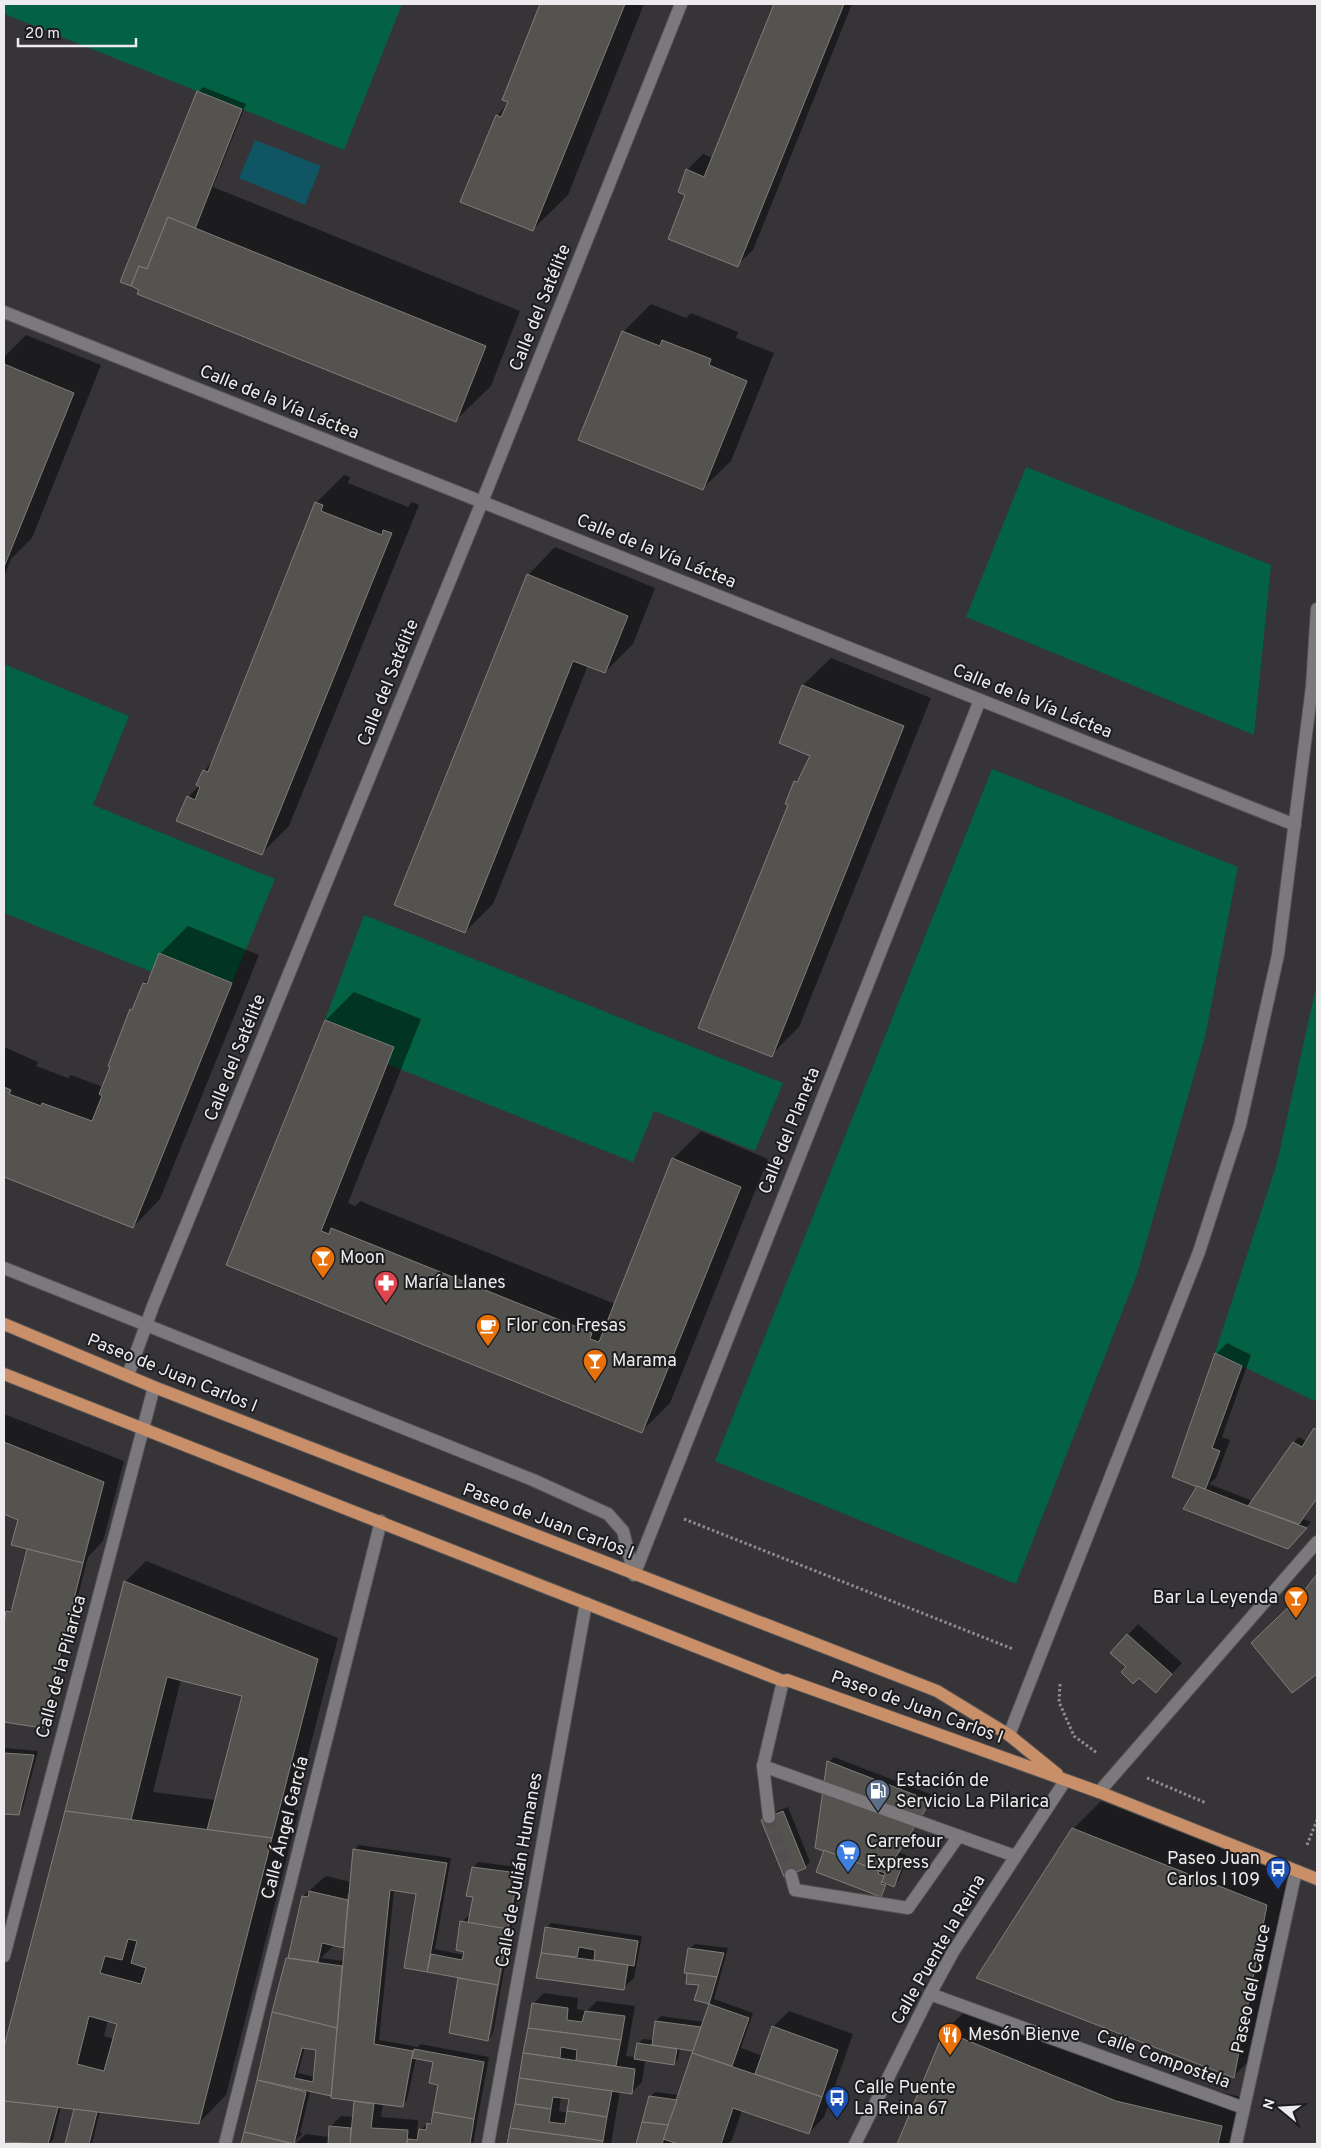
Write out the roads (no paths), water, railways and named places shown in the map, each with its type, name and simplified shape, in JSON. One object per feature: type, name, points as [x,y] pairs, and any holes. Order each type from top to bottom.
[{"type":"main road","name":"Paseo de Juan Carlos I","points":[[4,1324],[128,1374],[154,1387],[634,1575],[937,1691],[1009,1734],[1065,1780]]},
{"type":"main road","name":"Paseo de Juan Carlos I","points":[[4,1374],[783,1681],[787,1680],[1099,1792],[1317,1879]]},
{"type":"street","name":"Calle del Satélite","points":[[128,1374],[146,1324],[482,502],[681,4]]},
{"type":"street","name":"Calle de la Vía Láctea","points":[[4,312],[1295,825]]},
{"type":"street","points":[[1009,1734],[1199,1252],[1240,1125],[1278,955],[1312,687],[1317,609]]},
{"type":"street","name":"Calle del Planeta","points":[[634,1575],[658,1509],[980,700]]},
{"type":"street","points":[[4,1268],[386,1423],[533,1480],[608,1514],[624,1531],[634,1575]]},
{"type":"street","name":"Calle de la Pilarica","points":[[4,1956],[154,1387]]},
{"type":"street","name":"Calle Ángel García","points":[[224,2144],[381,1521]]},
{"type":"street","points":[[1099,1792],[1317,1542]]},
{"type":"street","name":"Calle de Julián Humanes","points":[[488,2144],[586,1603]]},
{"type":"street","points":[[769,1817],[763,1766],[783,1681]]},
{"type":"street","points":[[763,1766],[1015,1856]]},
{"type":"street","name":"Calle Puente la Reina","points":[[855,2144],[953,1952],[1065,1780]]},
{"type":"street","points":[[791,1875],[795,1890],[908,1908],[958,1837]]},
{"type":"street","name":"Paseo del Cauce","points":[[1236,2144],[1296,1871]]},
{"type":"street","name":"Calle Compostela","points":[[930,1994],[1244,2108]]},
{"type":"water","points":[[255,140],[321,166],[305,205],[239,178]]},
{"type":"tunnel","points":[[769,1817],[791,1875]]},
{"type":"place","name":"Moon","points":[[323,1279]]},
{"type":"place","name":"María Llanes","points":[[386,1304]]},
{"type":"place","name":"Flor con Fresas","points":[[488,1347]]},
{"type":"place","name":"Marama","points":[[595,1382]]},
{"type":"place","name":"Bar La Leyenda","points":[[1296,1619]]},
{"type":"place","name":"Estación de Servicio La Pilarica","points":[[878,1812]]},
{"type":"place","name":"Carrefour Express","points":[[848,1873]]},
{"type":"place","name":"Paseo Juan Carlos I 109","points":[[1278,1890]]},
{"type":"place","name":"Mesón Bienve","points":[[950,2056]]},
{"type":"place","name":"Calle Puente La Reina 67","points":[[837,2119]]}]
